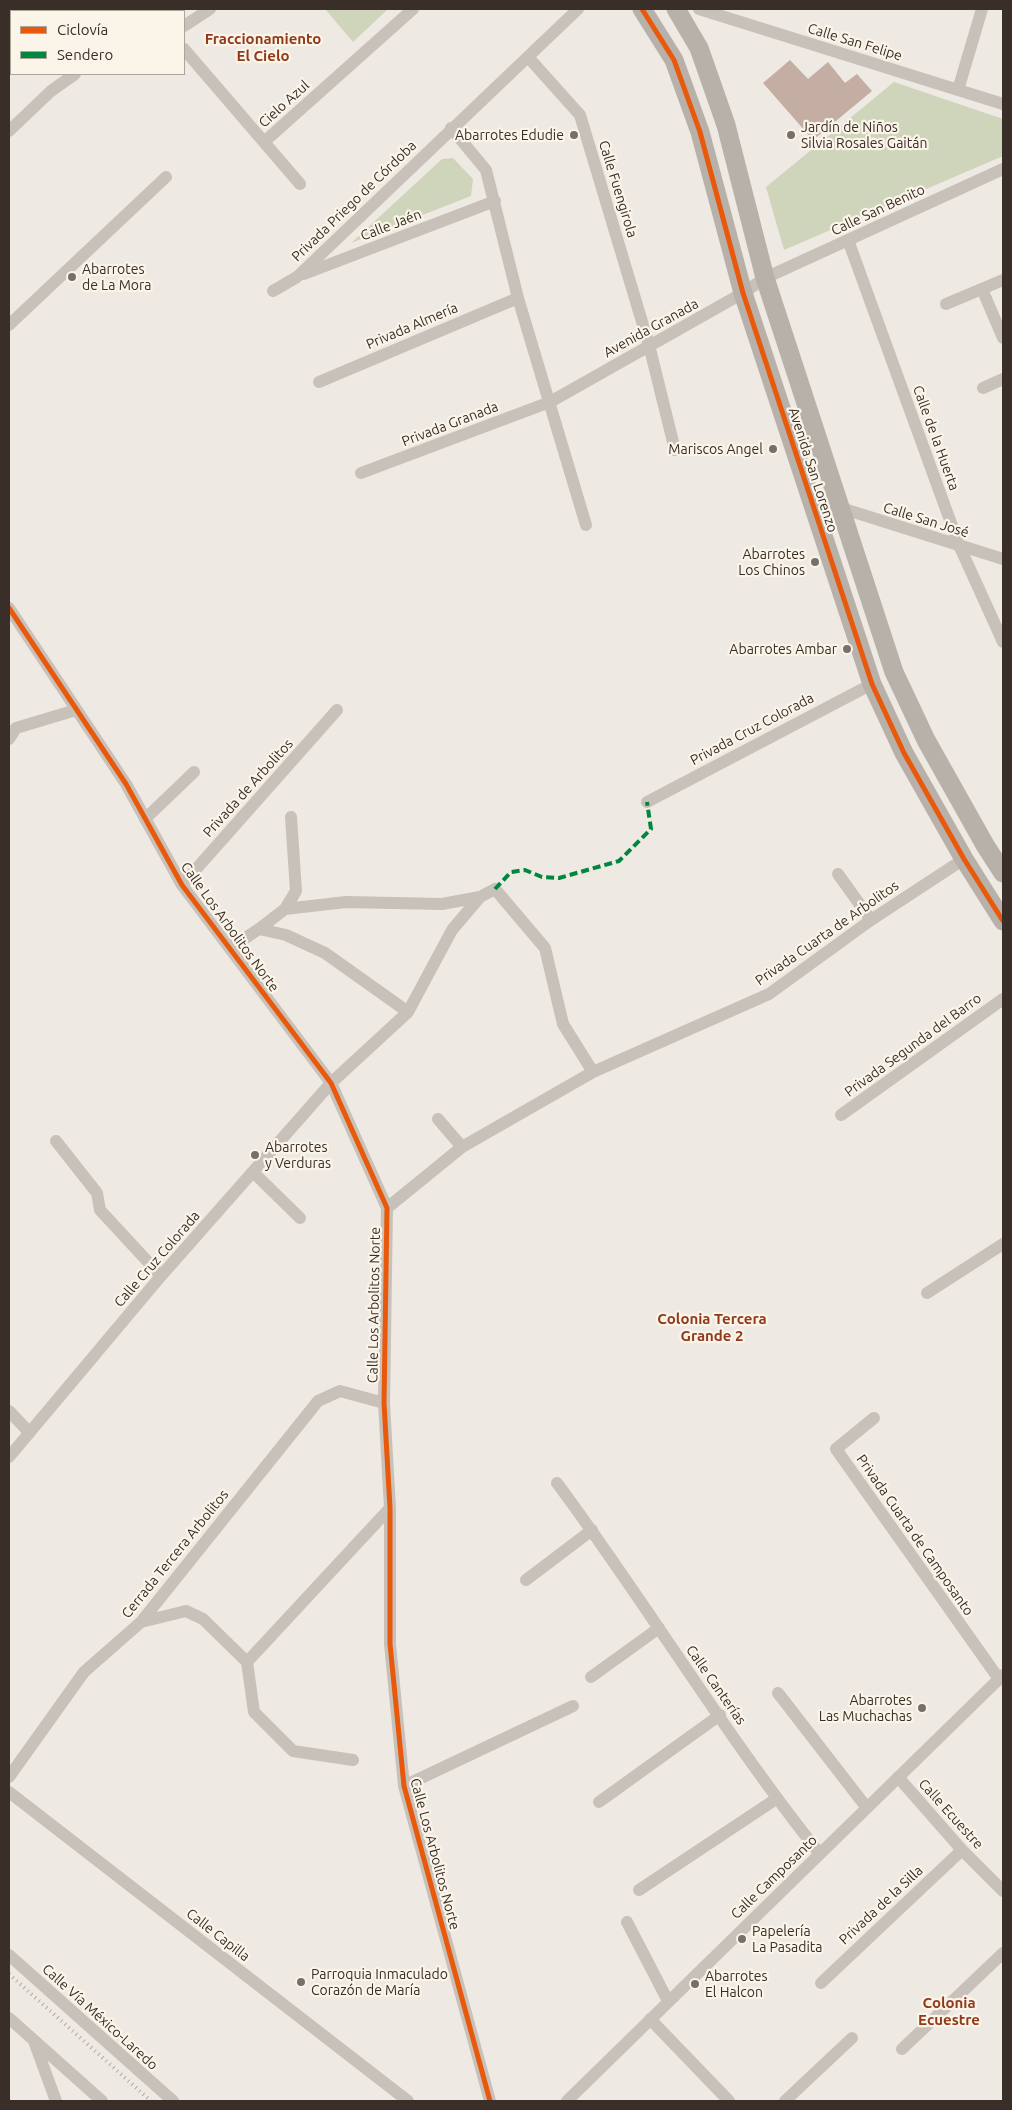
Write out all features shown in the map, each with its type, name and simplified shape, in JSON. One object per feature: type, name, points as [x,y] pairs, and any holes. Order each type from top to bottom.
[{"type":"street","points":[[185,25],[210,9]]},
{"type":"street","name":"Cielo Azul","points":[[264,142],[413,9]]},
{"type":"street","name":"Privada Priego de Córdoba","points":[[273,291],[297,277],[451,128],[578,9]]},
{"type":"street","name":"Avenida San Lorenzo","points":[[642,9],[674,60],[700,132],[743,293],[872,684],[904,753],[964,859],[1003,921]]},
{"type":"street","name":"Avenida San Lorenzo","points":[[676,9],[699,48],[726,125],[765,278],[894,672],[926,740],[985,845],[1003,873]]},
{"type":"street","name":"Calle San Felipe","points":[[699,9],[1003,104]]},
{"type":"street","points":[[958,90],[982,9]]},
{"type":"street","points":[[185,50],[300,184]]},
{"type":"street","name":"Calle Fuengirola","points":[[528,57],[580,115],[649,345],[675,450]]},
{"type":"street","points":[[9,131],[51,91],[75,75]]},
{"type":"street","points":[[451,128],[486,170],[518,298],[586,525]]},
{"type":"street","name":"Calle San Benito","points":[[765,278],[1003,170]]},
{"type":"street","points":[[9,325],[166,177]]},
{"type":"street","name":"Calle Jaén","points":[[297,277],[495,201]]},
{"type":"street","name":"Calle de la Huerta","points":[[848,240],[959,546],[1003,642]]},
{"type":"street","name":"Avenida Granada","points":[[550,402],[743,293],[765,278]]},
{"type":"street","points":[[946,304],[1003,280]]},
{"type":"street","points":[[982,289],[1003,338]]},
{"type":"street","name":"Privada Almería","points":[[319,382],[518,298]]},
{"type":"street","points":[[983,388],[1003,380]]},
{"type":"street","name":"Privada Granada","points":[[361,473],[550,402]]},
{"type":"street","name":"Calle San José","points":[[840,508],[1003,559]]},
{"type":"street","name":"Calle Los Arbolitos Norte","points":[[9,608],[126,784],[182,885],[330,1083],[387,1208],[384,1402],[390,1508],[390,1644],[404,1786],[490,2101]]},
{"type":"street","name":"Privada Cruz Colorada","points":[[647,802],[872,684]]},
{"type":"street","points":[[9,739],[16,728],[76,710]]},
{"type":"street","name":"Privada de Arbolitos","points":[[182,885],[337,710]]},
{"type":"street","points":[[145,819],[194,772]]},
{"type":"street","points":[[230,948],[285,910],[296,891],[291,817]]},
{"type":"street","name":"Privada Cuarta de Arbolitos","points":[[387,1208],[462,1147],[593,1072],[770,994],[871,920],[964,859]]},
{"type":"street","points":[[838,874],[871,920]]},
{"type":"street","points":[[285,910],[346,902],[442,904],[480,897],[495,889],[545,948],[563,1024],[593,1072]]},
{"type":"street","name":"Calle Cruz Colorada","points":[[9,1457],[161,1276],[330,1083],[408,1012],[452,930],[480,897]]},
{"type":"street","points":[[259,929],[286,935],[324,953],[408,1012]]},
{"type":"street","name":"Privada Segunda del Barro","points":[[841,1115],[1003,999]]},
{"type":"street","points":[[438,1119],[462,1147]]},
{"type":"street","points":[[56,1141],[97,1193],[100,1210],[161,1276]]},
{"type":"street","points":[[253,1172],[300,1218]]},
{"type":"street","points":[[927,1293],[1003,1244]]},
{"type":"street","name":"Cerrada Tercera Arbolitos","points":[[9,1777],[84,1672],[141,1622],[318,1401],[340,1391],[384,1402]]},
{"type":"street","points":[[9,1411],[30,1432]]},
{"type":"street","name":"Privada Cuarta de Camposanto","points":[[874,1418],[836,1449],[1001,1677]]},
{"type":"street","name":"Calle Canterías","points":[[557,1483],[592,1530],[776,1799],[820,1854]]},
{"type":"street","points":[[247,1662],[390,1508]]},
{"type":"street","points":[[526,1580],[592,1530]]},
{"type":"street","points":[[141,1622],[186,1611],[203,1619],[247,1662],[254,1712],[293,1751],[353,1760]]},
{"type":"street","points":[[591,1677],[659,1628]]},
{"type":"street","name":"Calle Camposanto","points":[[567,2101],[1001,1677]]},
{"type":"street","points":[[778,1693],[867,1808]]},
{"type":"street","points":[[404,1786],[573,1706]]},
{"type":"street","points":[[599,1802],[720,1715]]},
{"type":"street","name":"Calle Ecuestre","points":[[898,1777],[962,1850],[1003,1891]]},
{"type":"street","name":"Calle Capilla","points":[[9,1792],[408,2101]]},
{"type":"street","points":[[640,1890],[776,1799]]},
{"type":"street","name":"Privada de la Silla","points":[[821,1982],[962,1850]]},
{"type":"street","points":[[627,1922],[668,2001]]},
{"type":"street","points":[[902,2049],[1003,1953]]},
{"type":"street","name":"Calle Vía México-Laredo","points":[[9,1955],[172,2101]]},
{"type":"street","points":[[9,2018],[102,2101]]},
{"type":"street","points":[[650,2019],[729,2101]]},
{"type":"street","points":[[785,2101],[852,2038]]},
{"type":"street","points":[[34,2041],[56,2101]]},
{"type":"green space","points":[[325,9],[388,9],[353,42]]},
{"type":"green space","points":[[894,82],[1003,119],[1003,156],[784,250],[766,187]]},
{"type":"green space","points":[[453,158],[473,179],[471,196],[351,243],[442,159]]},
{"type":"building","points":[[790,60],[808,79],[828,62],[845,83],[857,74],[872,91],[813,140],[763,83]]},
{"type":"railway","points":[[9,1974],[151,2101]]},
{"type":"marked path","points":[[495,889],[511,872],[525,870],[542,877],[559,878],[619,861],[651,829],[647,802]]},
{"type":"cycle path","points":[[642,9],[674,60],[700,132],[743,293],[872,684],[904,753],[964,859],[1003,921]]},
{"type":"cycle path","points":[[9,608],[126,784],[182,885],[331,1083],[387,1208],[384,1403],[390,1508],[390,1644],[404,1786],[490,2101]]},
{"type":"place","name":"Abarrotes Edudie","points":[[574,135]]},
{"type":"place","name":"Jardín de Niños Silvia Rosales Gaitán","points":[[791,135]]},
{"type":"place","name":"Abarrotes de La Mora","points":[[72,277]]},
{"type":"place","name":"Mariscos Angel","points":[[773,449]]},
{"type":"place","name":"Abarrotes Los Chinos","points":[[815,562]]},
{"type":"place","name":"Abarrotes Ambar","points":[[847,649]]},
{"type":"place","name":"Abarrotes y Verduras","points":[[255,1155]]},
{"type":"place","name":"Abarrotes Las Muchachas","points":[[922,1708]]},
{"type":"place","name":"Papelería La Pasadita","points":[[742,1939]]},
{"type":"place","name":"Parroquia Inmaculado Corazón de María","points":[[301,1982]]},
{"type":"place","name":"Abarrotes El Halcon","points":[[695,1984]]},
{"type":"district","name":"Fraccionamiento El Cielo","points":[[263,48]]},
{"type":"district","name":"Colonia Tercera Grande 2","points":[[712,1328]]},
{"type":"district","name":"Colonia Ecuestre","points":[[949,2012]]}]
